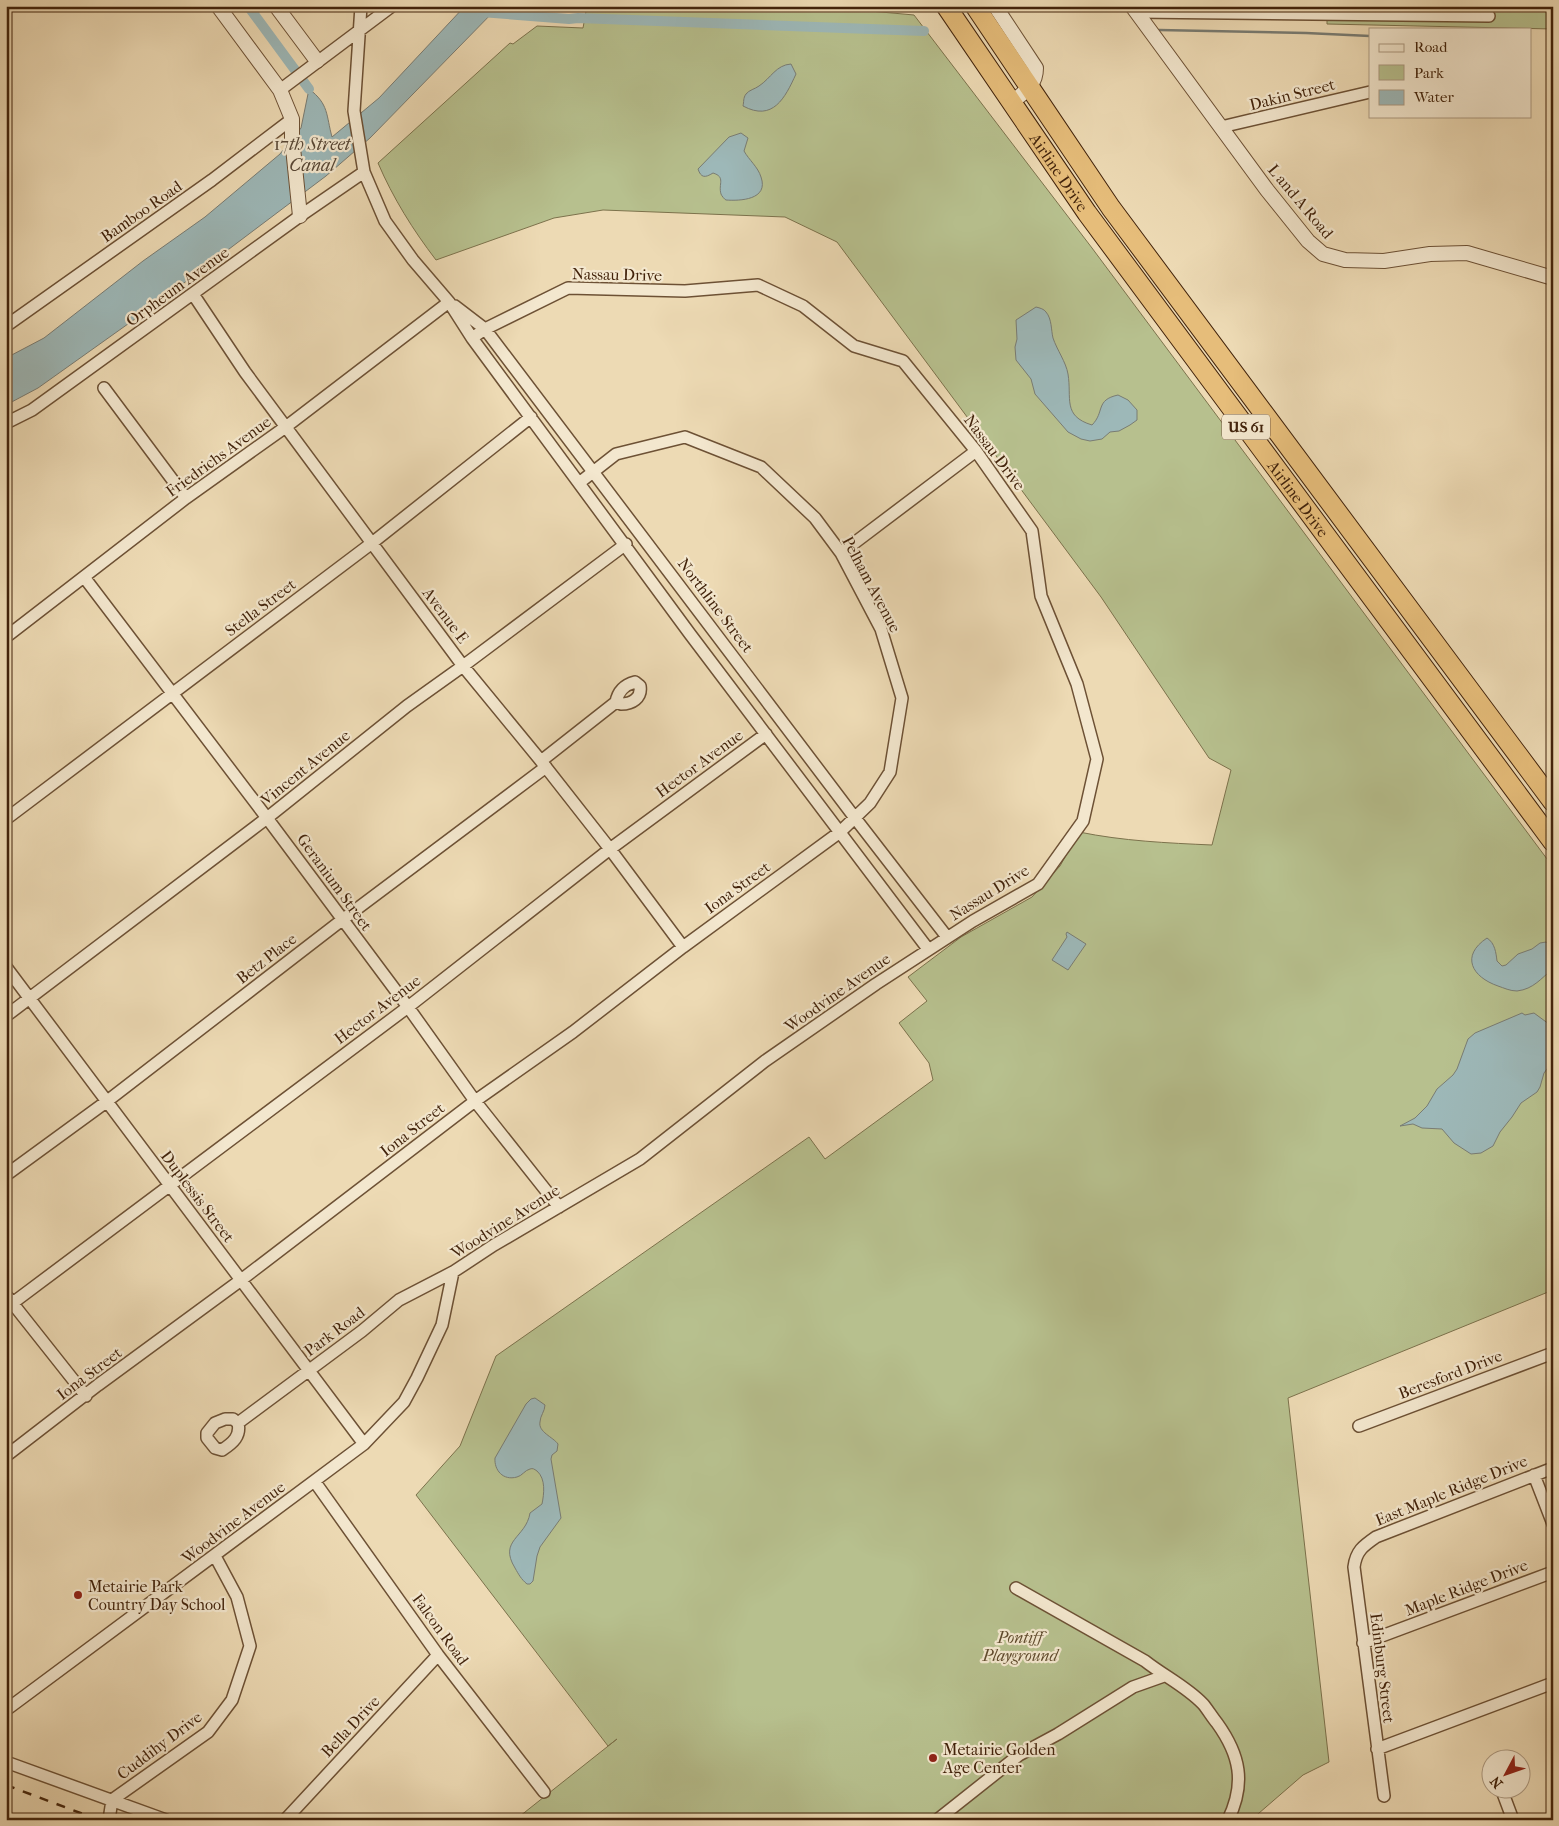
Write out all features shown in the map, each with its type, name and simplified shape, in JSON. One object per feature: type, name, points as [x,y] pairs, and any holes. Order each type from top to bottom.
[{"type":"highway","name":"Airline Drive","points":[[946,6],[1088,213],[1553,842]]},
{"type":"highway","name":"Airline Drive","points":[[975,6],[1111,208],[1330,505],[1553,802]]},
{"type":"highway","points":[[1313,518],[1330,505]]},
{"type":"street","points":[[218,6],[280,90],[292,119],[299,210]]},
{"type":"street","points":[[276,6],[314,63]]},
{"type":"street","name":"Northline Street","points":[[361,6],[354,111],[364,172],[386,221],[413,260],[449,302],[472,338],[626,544],[690,634],[928,949]]},
{"type":"street","points":[[280,90],[392,6]]},
{"type":"street","points":[[996,6],[1036,68],[1036,79],[1029,88],[1011,102]]},
{"type":"street","points":[[1134,9],[1489,16]]},
{"type":"street","name":"L and A Road","points":[[1134,9],[1267,190],[1308,241],[1323,254],[1345,260],[1384,261],[1430,254],[1467,253],[1553,278]]},
{"type":"street","name":"Dakin Street","points":[[1221,128],[1369,92]]},
{"type":"street","name":"Bamboo Road","points":[[6,326],[212,180],[292,119]]},
{"type":"street","name":"Orpheum Avenue","points":[[6,423],[32,410],[193,294],[299,210],[364,172]]},
{"type":"street","name":"Nassau Drive","points":[[472,338],[485,329],[568,288],[685,291],[758,285],[803,306],[854,346],[904,361],[976,450],[1032,531],[1041,596],[1077,684],[1096,759],[1083,821],[1038,884],[928,949]]},
{"type":"street","name":"Avenue E","points":[[193,294],[245,372],[287,426],[463,666],[610,849],[683,947]]},
{"type":"street","name":"Northline Street","points":[[449,302],[485,329],[855,818],[948,937]]},
{"type":"street","name":"Friedrichs Avenue","points":[[6,637],[186,498],[287,426],[449,302]]},
{"type":"street","points":[[104,388],[186,498]]},
{"type":"street","name":"Stella Street","points":[[6,819],[372,543],[531,417]]},
{"type":"street","name":"Pelham Avenue","points":[[579,483],[616,454],[684,437],[761,467],[814,518],[841,553],[881,629],[902,698],[890,772],[870,803],[840,832]]},
{"type":"street","points":[[841,553],[976,450]]},
{"type":"street","name":"Vincent Avenue","points":[[6,1016],[267,818],[407,706],[626,544]]},
{"type":"street","name":"Geranium Street","points":[[84,577],[267,818],[408,1007],[475,1101],[559,1207]]},
{"type":"street","name":"Betz Place","points":[[6,1175],[106,1102],[342,920],[543,764],[616,702]]},
{"type":"street","name":"Hector Avenue","points":[[8,1302],[408,1007],[610,849],[766,734]]},
{"type":"street","name":"Iona Street","points":[[6,1456],[475,1101],[572,1032],[683,947],[840,832]]},
{"type":"street","name":"Woodvine Avenue","points":[[6,1710],[364,1444],[404,1402],[418,1378],[442,1325],[453,1272],[494,1245],[640,1159],[765,1061],[928,949]]},
{"type":"street","name":"Duplessis Street","points":[[6,967],[364,1444]]},
{"type":"street","name":"Park Road","points":[[238,1422],[399,1300],[453,1272]]},
{"type":"street","points":[[8,1302],[86,1396]]},
{"type":"street","name":"Beresford Drive","points":[[1358,1426],[1553,1353]]},
{"type":"street","name":"East Maple Ridge Drive","points":[[1362,1546],[1376,1537],[1553,1468]]},
{"type":"street","points":[[1534,1475],[1553,1524]]},
{"type":"street","name":"Falcon Road","points":[[315,1482],[438,1655],[544,1792]]},
{"type":"street","name":"Edinburg Street","points":[[1362,1546],[1356,1556],[1354,1567],[1384,1796]]},
{"type":"street","name":"Cuddihy Drive","points":[[109,1820],[112,1800],[208,1732],[232,1700],[250,1646],[238,1597],[215,1556]]},
{"type":"street","name":"Maple Ridge Drive","points":[[1363,1643],[1553,1572]]},
{"type":"street","points":[[1016,1588],[1145,1661],[1164,1676],[1178,1683],[1203,1704],[1224,1734],[1237,1760],[1238,1797],[1228,1820]]},
{"type":"street","name":"Bella Drive","points":[[285,1820],[438,1655]]},
{"type":"street","points":[[937,1820],[1019,1755],[1058,1734],[1133,1687],[1164,1676]]},
{"type":"street","points":[[1377,1749],[1553,1683]]},
{"type":"street","points":[[6,1762],[166,1820]]},
{"type":"street","points":[[1504,1798],[1512,1820]]},
{"type":"green space","name":"Pontiff Playground","points":[[587,6],[856,6],[859,10],[914,15],[1092,248],[1553,867],[1553,1290],[1288,1398],[1329,1762],[1303,1775],[1251,1820],[515,1820],[617,1739],[608,1746],[416,1495],[460,1446],[496,1356],[809,1137],[825,1159],[933,1080],[929,1063],[899,1023],[927,1001],[908,977],[961,937],[1032,897],[1060,866],[1079,832],[1129,840],[1212,845],[1231,770],[1209,758],[1101,597],[837,242],[785,217],[603,210],[554,218],[436,260],[404,213],[378,163],[510,43],[513,44],[537,26],[583,28]]},
{"type":"green space","points":[[1327,6],[1553,6],[1553,29],[1327,24]]},
{"type":"water","name":"17th Street Canal","points":[[465,6],[499,6],[370,138],[326,176],[156,304],[38,388],[6,405],[6,358],[44,338],[143,261],[205,217],[280,154],[301,128],[309,89],[323,105],[332,137],[379,98]]},
{"type":"water","points":[[791,64],[796,74],[777,105],[762,111],[743,106],[744,97],[747,93],[763,83],[777,69]]},
{"type":"water","points":[[741,133],[748,138],[744,151],[758,170],[761,177],[761,190],[752,198],[726,200],[721,194],[721,181],[719,177],[713,173],[704,176],[700,174],[698,169],[729,137]]},
{"type":"water","points":[[1036,307],[1044,310],[1048,315],[1053,338],[1067,370],[1070,405],[1076,417],[1092,425],[1103,403],[1111,397],[1118,395],[1128,400],[1137,410],[1137,420],[1119,431],[1110,432],[1102,439],[1090,441],[1081,439],[1068,432],[1035,394],[1031,379],[1016,360],[1016,320]]},
{"type":"water","points":[[1067,932],[1086,944],[1068,970],[1052,960],[1067,937]]},
{"type":"water","points":[[1487,938],[1493,945],[1497,961],[1502,966],[1506,965],[1518,954],[1546,942],[1553,946],[1553,969],[1533,986],[1523,990],[1512,990],[1489,982],[1476,972],[1472,959],[1479,945]]},
{"type":"water","points":[[1522,1013],[1525,1015],[1534,1013],[1553,1027],[1553,1061],[1544,1073],[1537,1092],[1521,1103],[1500,1132],[1493,1146],[1481,1153],[1471,1154],[1454,1143],[1442,1129],[1422,1128],[1413,1124],[1400,1126],[1415,1118],[1427,1106],[1437,1089],[1453,1075],[1468,1039],[1475,1033]]},
{"type":"water","points":[[535,1398],[545,1405],[540,1420],[541,1429],[558,1444],[557,1451],[552,1455],[551,1459],[561,1518],[540,1547],[533,1581],[527,1584],[515,1568],[510,1551],[511,1545],[528,1521],[530,1513],[542,1504],[544,1491],[542,1478],[533,1469],[517,1477],[504,1476],[500,1474],[496,1467],[495,1458],[526,1404]]},
{"type":"waterway","points":[[248,6],[309,89]]},
{"type":"waterway","points":[[481,12],[569,19],[924,31]]},
{"type":"waterway","points":[[1159,30],[1369,36]]},
{"type":"railway","points":[[6,1785],[99,1820]]},
{"type":"place","name":"Metairie Park Country Day School","points":[[78,1595]]},
{"type":"place","name":"Metairie Golden Age Center","points":[[933,1758]]}]
